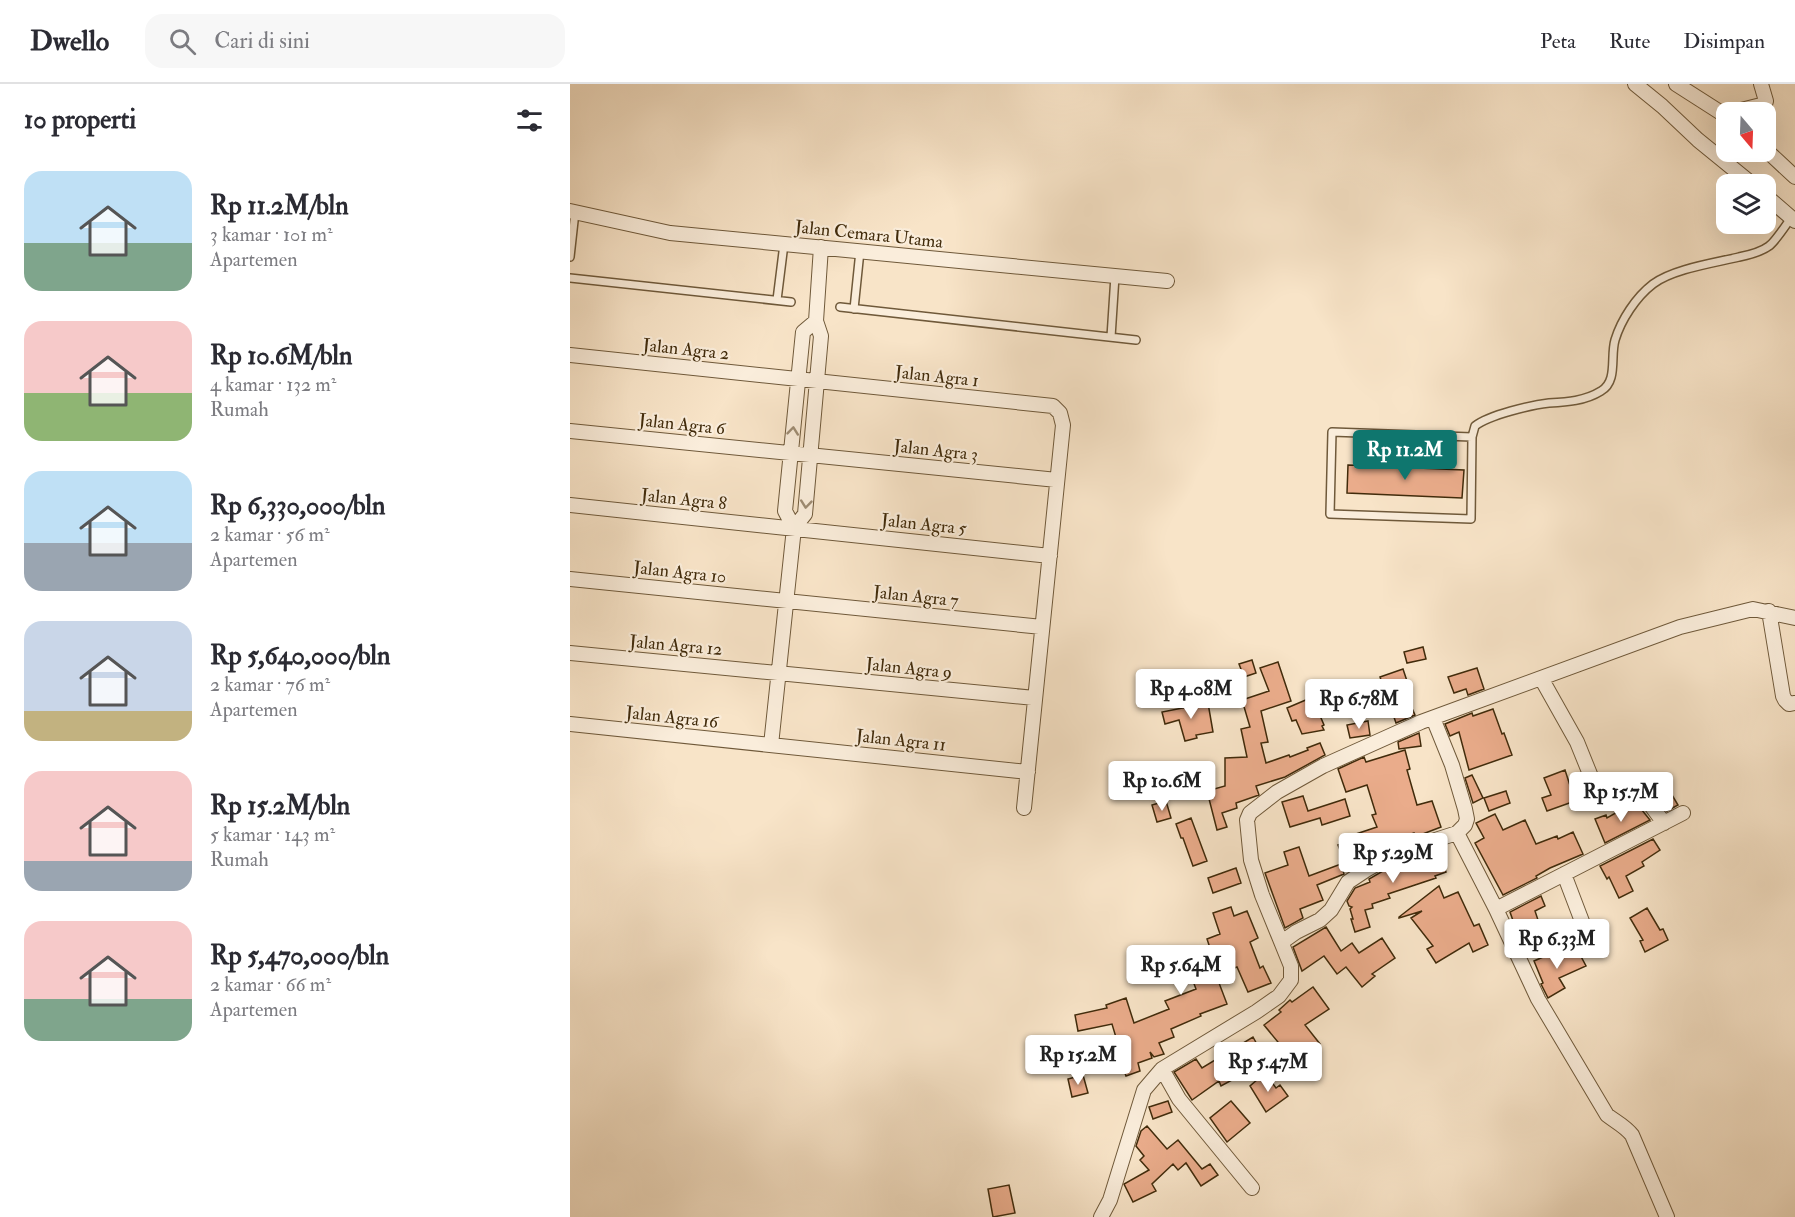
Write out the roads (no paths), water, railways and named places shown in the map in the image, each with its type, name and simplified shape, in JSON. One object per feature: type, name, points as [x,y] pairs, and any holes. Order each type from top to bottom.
[{"type":"street","points":[[1635,84],[1740,174]]},
{"type":"street","points":[[1676,84],[1716,107]]},
{"type":"street","points":[[1761,84],[1766,102]]},
{"type":"street","points":[[1776,159],[1795,177]]},
{"type":"street","points":[[1776,202],[1793,213]]},
{"type":"street","name":"Jalan Cemara Utama","points":[[573,212],[670,233],[1167,281]]},
{"type":"street","points":[[771,745],[794,528],[805,514],[821,336],[816,321],[821,247]]},
{"type":"street","points":[[794,528],[785,511],[798,379],[803,332],[816,321]]},
{"type":"street","name":"Jalan Agra 2","points":[[570,355],[817,381]]},
{"type":"street","name":"Jalan Agra 1","points":[[817,381],[1053,406],[1060,413],[1063,424],[1057,480]]},
{"type":"street","name":"Jalan Agra 6","points":[[570,431],[810,455]]},
{"type":"street","name":"Jalan Agra 3","points":[[810,455],[1057,480]]},
{"type":"street","points":[[1024,808],[1057,480]]},
{"type":"street","name":"Jalan Agra 8","points":[[570,505],[794,528]]},
{"type":"street","name":"Jalan Agra 5","points":[[794,528],[1050,556]]},
{"type":"street","name":"Jalan Agra 10","points":[[570,579],[786,601]]},
{"type":"street","name":"Jalan Agra 7","points":[[786,601],[1042,627]]},
{"type":"street","points":[[1101,1217],[1110,1200],[1144,1090],[1162,1069],[1256,1012],[1279,996],[1291,980],[1291,966],[1268,912],[1251,860],[1247,820],[1250,813],[1277,792],[1323,766],[1432,718],[1680,627],[1753,609],[1795,618]]},
{"type":"street","points":[[1769,611],[1783,696],[1789,704],[1795,703]]},
{"type":"street","name":"Jalan Agra 12","points":[[570,653],[778,673]]},
{"type":"street","name":"Jalan Agra 9","points":[[778,673],[1035,698]]},
{"type":"street","points":[[1541,678],[1577,742],[1594,784],[1602,788],[1623,786],[1631,788],[1650,804],[1664,823]]},
{"type":"street","points":[[1282,942],[1320,920],[1331,910],[1348,882],[1366,870],[1398,852],[1457,833],[1465,825],[1467,819],[1465,809],[1452,765],[1432,718]]},
{"type":"street","name":"Jalan Agra 16","points":[[570,724],[771,745]]},
{"type":"street","name":"Jalan Agra 11","points":[[771,745],[1028,772]]},
{"type":"street","points":[[1496,909],[1683,813]]},
{"type":"street","points":[[1457,833],[1538,999],[1607,1115],[1626,1127],[1632,1135],[1667,1217]]},
{"type":"street","points":[[1512,944],[1545,930],[1561,940],[1580,931],[1583,924],[1564,874]]},
{"type":"street","points":[[1162,1069],[1179,1099],[1252,1188]]},
{"type":"lane","points":[[570,257],[573,212]]},
{"type":"lane","points":[[1472,437],[1332,432],[1330,514],[1471,519],[1472,437],[1475,426],[1488,417],[1540,404],[1580,400],[1600,392],[1608,386],[1611,379],[1614,342],[1623,321],[1652,284],[1684,270],[1751,254],[1766,248],[1772,244],[1793,213]]},
{"type":"lane","points":[[777,300],[784,244]]},
{"type":"lane","points":[[854,309],[861,251]]},
{"type":"lane","points":[[1111,337],[1115,276]]},
{"type":"lane","points":[[570,278],[791,302]]},
{"type":"lane","points":[[840,307],[1136,340]]}]
